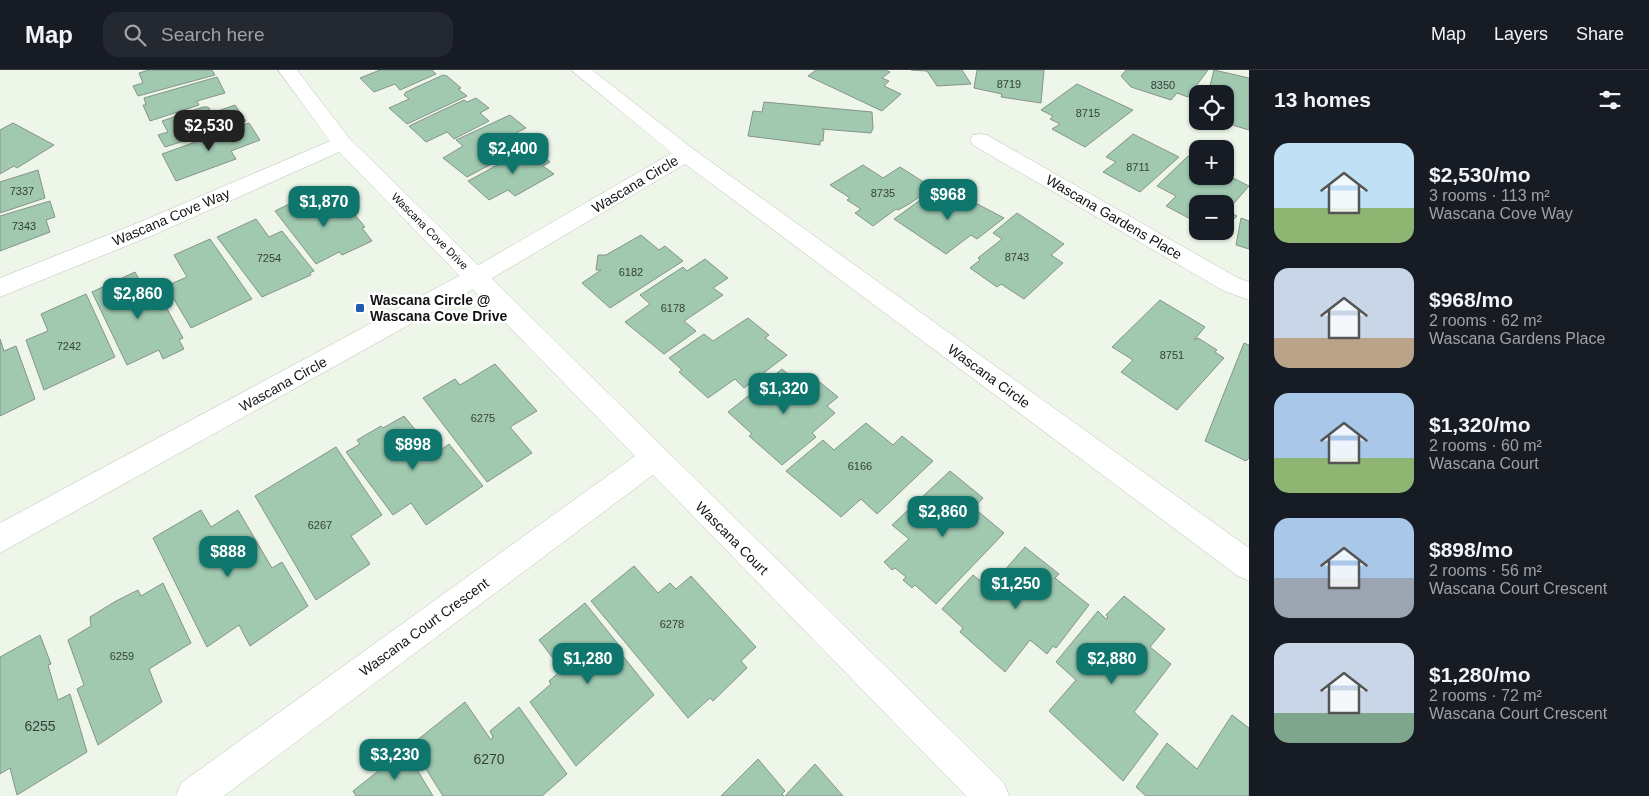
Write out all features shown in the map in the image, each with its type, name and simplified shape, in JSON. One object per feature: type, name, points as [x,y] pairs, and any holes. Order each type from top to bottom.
[{"type":"street","name":"Wascana Cove Drive","points":[[287,70],[342,143],[476,277]]},
{"type":"street","points":[[580,70],[686,154]]},
{"type":"street","name":"Wascana Gardens Place","points":[[980,140],[1230,284],[1249,291]]},
{"type":"street","name":"Wascana Cove Way","points":[[0,288],[148,228],[342,143]]},
{"type":"street","name":"Wascana Circle","points":[[0,539],[476,277],[686,154],[1249,566]]},
{"type":"street","name":"Wascana Court","points":[[476,277],[653,459],[991,796]]},
{"type":"street","name":"Wascana Court Crescent","points":[[194,796],[653,459]]},
{"type":"building","points":[[149,70],[212,70],[215,75],[138,96],[133,86],[143,83],[139,73]]},
{"type":"building","points":[[380,70],[432,70],[436,74],[400,90],[395,84],[374,92],[360,78]]},
{"type":"building","points":[[816,70],[885,70],[890,72],[882,78],[889,81],[884,86],[901,94],[882,111],[808,76]]},
{"type":"building","points":[[911,70],[962,70],[971,84],[937,86],[927,71]]},
{"type":"building","points":[[977,70],[1044,70],[1041,103],[1001,97],[1002,94],[974,88]]},
{"type":"building","points":[[1126,70],[1208,70],[1197,85],[1189,85],[1188,97],[1177,93],[1171,100],[1131,87],[1121,76]]},
{"type":"building","points":[[1214,70],[1249,78],[1249,130],[1234,126],[1234,85],[1210,85]]},
{"type":"building","points":[[443,75],[447,76],[461,88],[458,89],[467,96],[407,124],[389,108],[409,99],[404,95],[406,92]]},
{"type":"building","points":[[217,77],[225,93],[197,101],[199,105],[150,121],[143,105],[146,105],[144,98]]},
{"type":"building","points":[[1077,84],[1133,110],[1085,147],[1052,129],[1060,124],[1050,119],[1053,116],[1041,110]]},
{"type":"building","points":[[476,98],[489,108],[480,113],[489,121],[454,139],[447,132],[426,142],[409,126],[464,100],[467,102]]},
{"type":"building","points":[[764,102],[872,112],[873,128],[871,133],[822,129],[824,130],[823,141],[820,141],[820,145],[748,136],[753,111],[762,112]]},
{"type":"building","points":[[235,105],[246,121],[165,147],[158,135],[168,132],[162,121],[203,107],[208,107],[212,113]]},
{"type":"building","points":[[510,115],[526,128],[516,133],[529,144],[467,177],[443,158],[463,146],[456,140]]},
{"type":"building","points":[[13,123],[54,145],[17,168],[14,166],[0,174],[0,130]]},
{"type":"building","points":[[249,123],[260,140],[231,151],[236,159],[176,181],[162,154]]},
{"type":"building","points":[[1133,134],[1179,157],[1140,192],[1103,172],[1116,162],[1106,157]]},
{"type":"building","points":[[525,150],[531,155],[537,152],[550,162],[543,166],[554,174],[515,196],[508,190],[489,200],[468,181]]},
{"type":"building","points":[[1188,156],[1189,185],[1234,185],[1234,178],[1249,186],[1234,203],[1234,195],[1189,195],[1189,218],[1166,206],[1176,196],[1157,186]]},
{"type":"building","points":[[863,165],[883,178],[900,167],[933,188],[909,204],[898,210],[896,209],[873,226],[855,213],[861,209],[847,200],[850,198],[830,185]]},
{"type":"building","points":[[38,170],[45,198],[0,213],[0,182]]},
{"type":"building","points":[[930,193],[939,199],[946,194],[960,203],[966,198],[1004,218],[977,239],[971,235],[946,254],[894,219]]},
{"type":"building","points":[[308,195],[316,205],[334,196],[352,216],[355,215],[365,227],[362,228],[372,241],[342,255],[339,252],[316,264],[275,211]]},
{"type":"building","points":[[50,201],[55,217],[46,220],[50,232],[0,251],[0,216]]},
{"type":"building","points":[[1017,213],[1064,244],[1051,255],[1063,263],[1024,299],[1001,284],[997,287],[970,268],[980,260],[978,258],[1002,239],[993,233]]},
{"type":"building","points":[[1241,218],[1249,221],[1249,249],[1236,245]]},
{"type":"building","points":[[256,219],[269,237],[282,231],[314,271],[310,273],[311,275],[262,297],[217,237]]},
{"type":"building","points":[[641,235],[659,250],[665,246],[683,261],[610,308],[582,283],[601,270],[596,270],[598,255],[606,255]]},
{"type":"building","points":[[210,239],[252,299],[191,328],[166,286],[187,277],[174,255]]},
{"type":"building","points":[[705,259],[728,278],[713,288],[723,295],[684,321],[696,331],[664,354],[625,322],[650,304],[640,295],[683,267],[687,271]]},
{"type":"building","points":[[135,272],[145,291],[155,287],[183,338],[179,340],[184,349],[163,359],[159,350],[127,365],[92,292]]},
{"type":"building","points":[[86,294],[115,357],[44,390],[26,340],[48,331],[41,314]]},
{"type":"building","points":[[1160,300],[1205,327],[1194,340],[1198,338],[1217,350],[1215,352],[1224,358],[1177,410],[1121,372],[1133,360],[1112,347]]},
{"type":"building","points":[[748,318],[769,335],[765,338],[787,355],[744,388],[735,379],[708,398],[679,372],[682,370],[669,358],[704,334],[713,341]]},
{"type":"building","points":[[0,339],[4,351],[16,346],[35,399],[0,416]]},
{"type":"building","points":[[1244,343],[1249,345],[1249,458],[1246,461],[1205,441]]},
{"type":"building","points":[[495,364],[537,411],[510,427],[532,453],[487,482],[423,398],[455,379],[460,385]]},
{"type":"building","points":[[782,369],[806,389],[817,380],[838,397],[827,406],[835,413],[812,433],[816,437],[782,465],[749,436],[752,434],[728,412]]},
{"type":"building","points":[[404,416],[435,454],[449,444],[483,486],[426,525],[411,503],[393,515],[346,452],[360,444],[357,440],[381,426],[383,428]]},
{"type":"building","points":[[866,423],[893,445],[902,436],[933,461],[877,514],[861,499],[841,517],[786,471],[823,440],[834,450]]},
{"type":"building","points":[[336,447],[382,515],[351,536],[370,564],[316,600],[255,496]]},
{"type":"building","points":[[950,471],[983,498],[974,508],[1004,533],[936,604],[915,585],[912,588],[903,580],[906,577],[895,568],[892,570],[884,562],[909,539],[892,525]]},
{"type":"building","points":[[201,510],[211,527],[238,510],[272,568],[282,562],[308,606],[250,646],[239,625],[207,647],[153,538]]},
{"type":"building","points":[[1025,547],[1059,574],[1055,578],[1089,605],[1056,648],[1053,646],[1047,654],[1030,640],[1005,672],[960,632],[963,628],[942,609],[973,575],[989,588]]},
{"type":"building","points":[[634,566],[658,593],[670,583],[676,589],[691,576],[756,647],[741,661],[747,668],[713,701],[710,698],[688,718],[591,601]]},
{"type":"building","points":[[163,583],[191,643],[149,669],[162,702],[98,745],[77,689],[84,685],[68,640],[91,626],[90,617],[116,601],[138,590],[141,596]]},
{"type":"building","points":[[1124,596],[1165,629],[1150,647],[1171,664],[1134,712],[1158,734],[1123,781],[1049,711],[1076,680],[1056,662],[1098,611],[1106,619],[1108,617],[1106,615]]},
{"type":"building","points":[[585,603],[622,649],[619,651],[654,695],[576,766],[530,702],[551,684],[549,681],[562,670],[539,640]]},
{"type":"building","points":[[40,635],[51,664],[48,665],[58,700],[70,694],[87,752],[17,795],[10,768],[0,774],[0,657]]},
{"type":"building","points":[[465,702],[491,740],[493,737],[490,731],[519,707],[567,774],[542,796],[443,796],[411,745]]},
{"type":"building","points":[[1232,715],[1249,728],[1249,796],[1146,796],[1136,787],[1167,743],[1197,769]]},
{"type":"building","points":[[405,750],[433,796],[356,796],[353,791]]},
{"type":"building","points":[[758,759],[785,791],[782,794],[784,796],[721,796]]},
{"type":"building","points":[[815,764],[843,796],[785,796]]},
{"type":"place","name":"Wascana Circle @ Wascana Cove Drive","points":[[360,308]]}]
